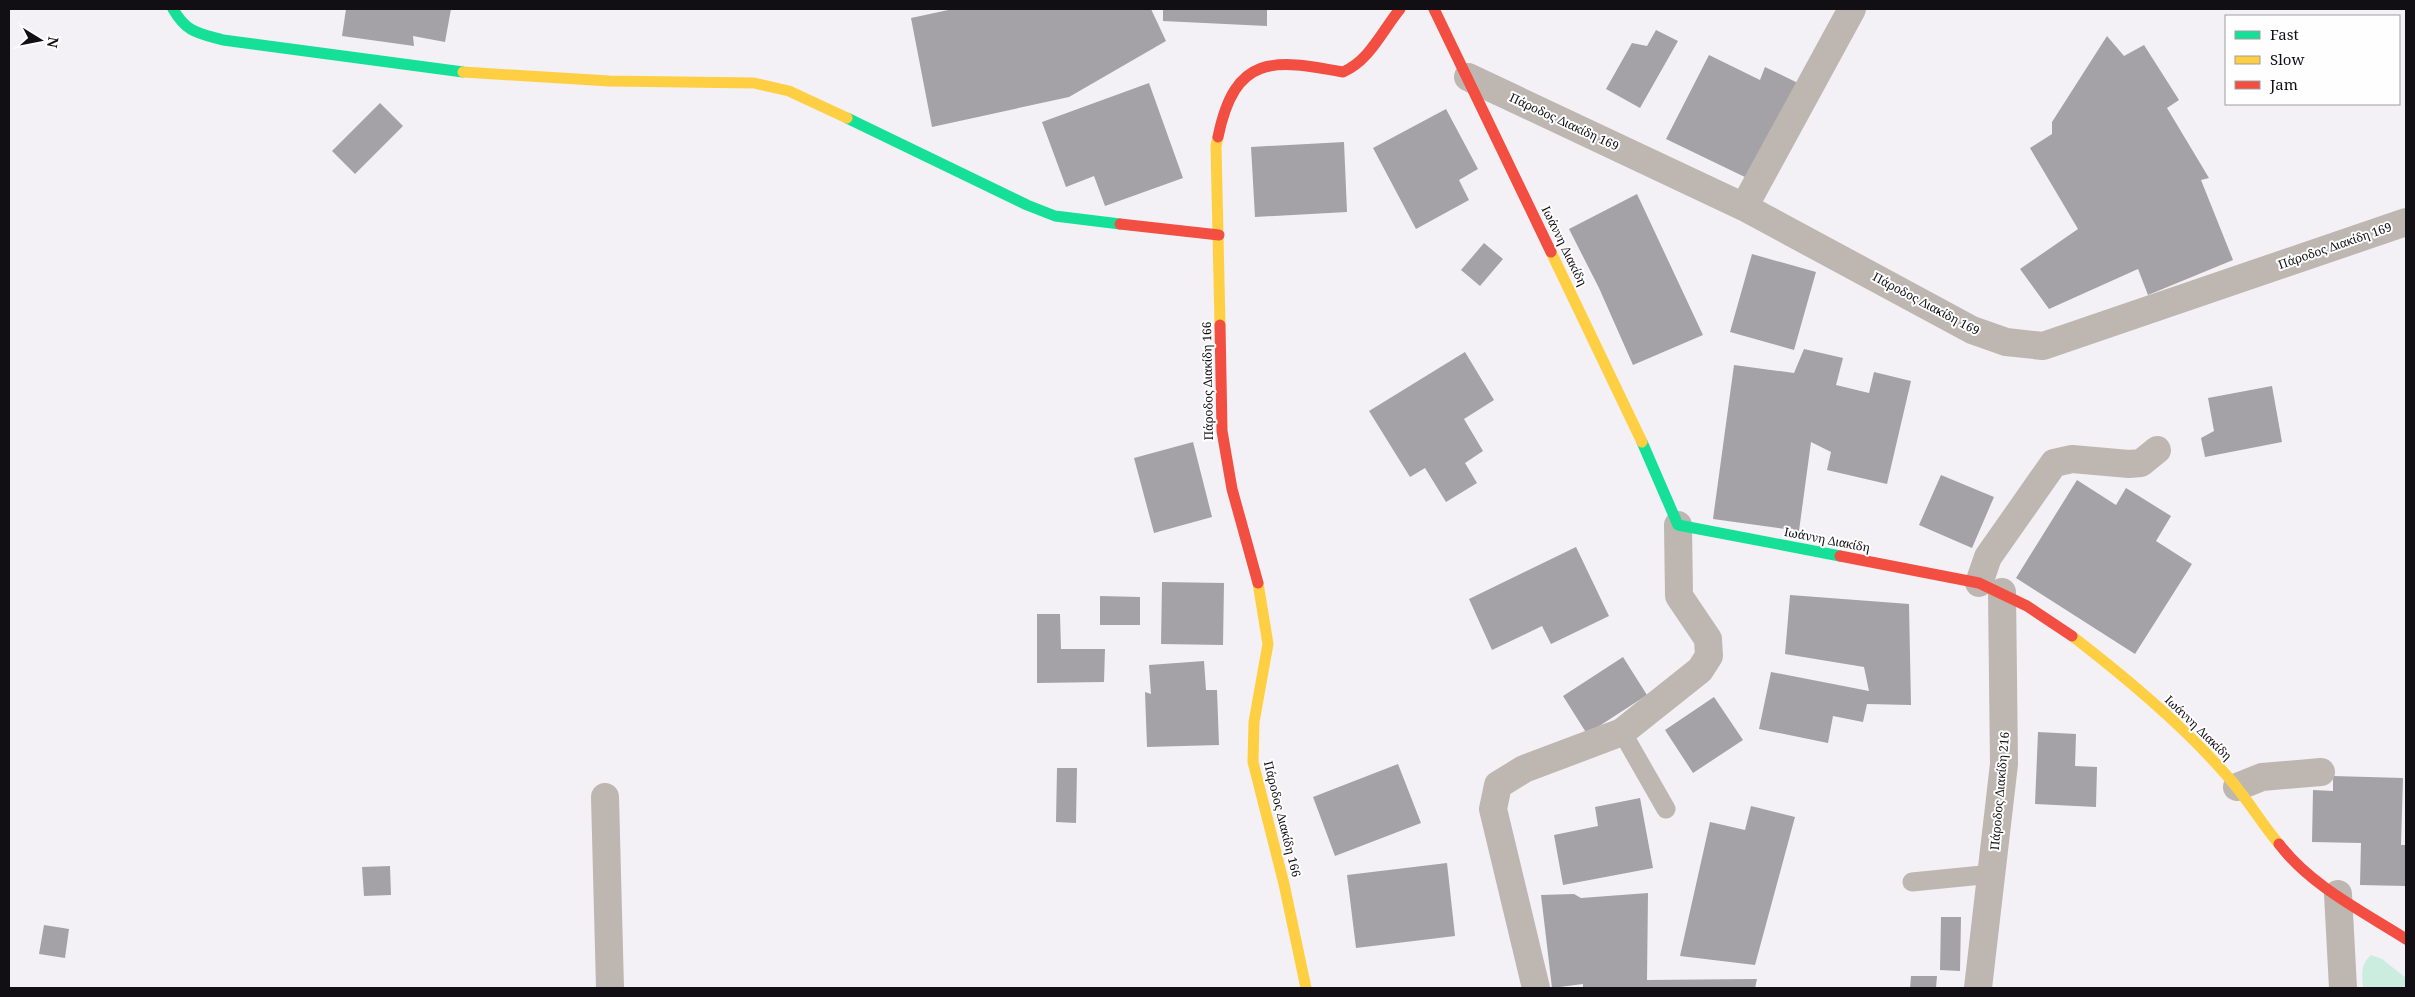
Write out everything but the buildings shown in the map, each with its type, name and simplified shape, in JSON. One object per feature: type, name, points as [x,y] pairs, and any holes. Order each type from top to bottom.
[{"type":"street","points":[[173,9],[181,23],[189,30],[223,40],[431,68],[494,75],[626,82],[754,83],[776,87],[821,105],[1027,205],[1055,216],[1219,235]]},
{"type":"street","name":"Πάροδος Διακίδη 166","points":[[1306,988],[1284,884],[1263,808],[1254,762],[1254,722],[1268,644],[1260,589],[1225,459],[1220,392],[1219,235],[1215,180],[1216,146],[1219,128],[1230,98],[1248,72],[1267,64],[1281,63],[1308,64],[1343,72],[1348,71],[1367,53],[1400,9]]},
{"type":"street","name":"Ιωάννη Διακίδη","points":[[1434,9],[1661,482],[1678,525],[1990,588],[2038,614],[2129,682],[2187,735],[2237,787],[2284,851],[2300,867],[2406,940]]},
{"type":"street","points":[[1744,206],[1852,9]]},
{"type":"street","name":"Πάροδος Διακίδη 169","points":[[1468,77],[1744,206],[1972,330],[2006,342],[2043,346],[2406,222]]},
{"type":"street","points":[[1990,588],[1988,557],[2054,463],[2072,459],[2129,464],[2141,463],[2157,450]]},
{"type":"street","points":[[1536,988],[1493,809],[1498,785],[1524,769],[1622,732],[1700,670],[1709,656],[1708,639],[1679,596],[1678,525]]},
{"type":"street","name":"Πάροδος Διακίδη 216","points":[[1978,988],[2004,764],[1990,588]]},
{"type":"street","points":[[2237,787],[2262,777],[2321,772]]},
{"type":"street","points":[[605,797],[610,988]]},
{"type":"street","points":[[2338,894],[2343,988]]},
{"type":"lane","points":[[1622,732],[1666,808]]},
{"type":"lane","points":[[1912,882],[1992,874]]},
{"type":"green space","points":[[2371,955],[2382,959],[2406,978],[2406,988],[2363,988],[2363,966]]},
{"type":"traffic: fast","points":[[173,9],[188,28],[223,40],[463,72]]},
{"type":"traffic: fast","points":[[847,118],[1027,205],[1055,216],[1120,224]]},
{"type":"traffic: fast","points":[[1642,442],[1678,525],[1840,556]]},
{"type":"traffic: slow","points":[[463,72],[609,81],[754,83],[789,91],[847,118]]},
{"type":"traffic: slow","points":[[1218,137],[1216,146],[1220,325]]},
{"type":"traffic: slow","points":[[1551,252],[1642,442]]},
{"type":"traffic: slow","points":[[1258,583],[1268,644],[1254,722],[1253,762],[1284,884],[1306,988]]},
{"type":"traffic: slow","points":[[2072,636],[2133,685],[2193,740],[2235,785],[2279,844]]},
{"type":"traffic: jam","points":[[1218,137],[1225,110],[1235,90],[1247,77],[1261,69],[1277,65],[1296,65],[1343,72],[1368,53],[1400,9]]},
{"type":"traffic: jam","points":[[1434,9],[1551,252]]},
{"type":"traffic: jam","points":[[1120,224],[1219,235]]},
{"type":"traffic: jam","points":[[1220,325],[1222,431],[1232,489],[1258,583]]},
{"type":"traffic: jam","points":[[1840,556],[1979,583],[2027,606],[2072,636]]},
{"type":"traffic: jam","points":[[2279,844],[2306,873],[2338,897],[2406,939]]}]
